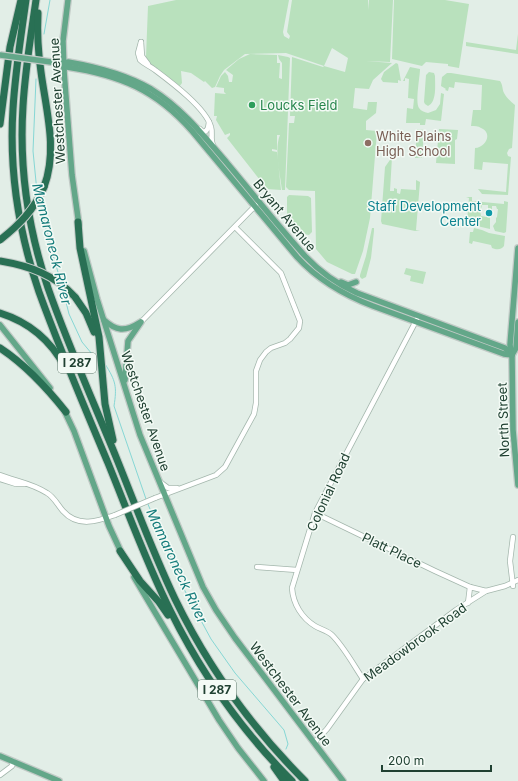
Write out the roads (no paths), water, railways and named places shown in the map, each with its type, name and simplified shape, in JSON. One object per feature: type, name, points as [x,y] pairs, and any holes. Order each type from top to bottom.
[{"type":"highway","points":[[0,124],[10,47],[21,0]]},
{"type":"highway","name":"I 287","points":[[26,0],[12,116],[12,155],[22,235],[34,280],[150,568],[185,639],[221,696],[253,738],[292,781]]},
{"type":"highway","name":"I 287","points":[[36,0],[24,92],[22,119],[23,172],[29,218],[38,258],[52,301],[170,588],[204,652],[228,690],[278,752],[305,781]]},
{"type":"highway","points":[[0,240],[16,227],[36,203],[44,187],[49,168],[50,146],[48,121],[38,49],[39,0]]},
{"type":"highway","points":[[78,222],[80,248],[99,337],[102,375]]},
{"type":"highway","points":[[0,261],[27,266],[45,274],[62,285],[75,297],[86,313],[94,332],[108,419],[125,479]]},
{"type":"highway","points":[[2,314],[28,326],[48,343],[60,359],[83,403]]},
{"type":"highway","points":[[0,348],[34,375],[66,412]]},
{"type":"highway","points":[[120,551],[140,581],[159,602],[185,639]]},
{"type":"highway","points":[[253,738],[284,781]]},
{"type":"main road","name":"Westchester Avenue","points":[[68,0],[64,28],[64,64],[72,168],[78,222],[86,261],[140,435],[198,574],[216,610],[235,638],[343,781]]},
{"type":"main road","name":"Bryant Avenue","points":[[0,55],[64,64],[67,67],[97,72],[116,78],[141,89],[163,104],[183,121],[257,204],[319,270],[345,288],[506,348],[515,355]]},
{"type":"main road","name":"Bryant Avenue","points":[[64,64],[68,62],[96,67],[128,78],[152,90],[167,101],[197,127],[306,267],[327,283],[355,299],[504,354],[515,355]]},
{"type":"main road","points":[[65,80],[68,73],[74,68]]},
{"type":"main road","name":"North Street","points":[[515,355],[510,345],[518,248]]},
{"type":"main road","points":[[301,252],[343,283],[348,285],[356,282]]},
{"type":"main road","points":[[103,319],[112,326],[120,329],[131,328],[141,322]]},
{"type":"main road","points":[[126,389],[125,373],[127,343],[141,322]]},
{"type":"main road","name":"North Street","points":[[518,322],[516,348],[512,367],[513,430],[518,485]]},
{"type":"main road","points":[[0,325],[51,390],[66,412],[77,437],[106,518],[120,551],[143,593],[205,697],[238,748],[264,781]]},
{"type":"main road","points":[[512,367],[518,363]]},
{"type":"main road","points":[[0,756],[59,781]]},
{"type":"street","points":[[149,65],[203,112],[209,122],[213,146]]},
{"type":"street","points":[[197,127],[205,132],[208,128],[209,122]]},
{"type":"street","points":[[141,322],[257,204]]},
{"type":"street","points":[[0,475],[41,489],[52,496],[64,512],[76,520],[88,522],[115,515],[216,475],[225,467],[254,414],[256,403],[256,371],[260,360],[271,348],[287,342],[300,325],[300,321],[281,273],[235,227]]},
{"type":"street","name":"Colonial Road","points":[[363,678],[332,635],[314,626],[300,613],[292,594],[293,581],[315,513],[419,316]]},
{"type":"street","points":[[0,479],[16,484],[27,483]]},
{"type":"street","points":[[160,482],[168,488],[181,488]]},
{"type":"street","name":"Platt Place","points":[[315,513],[470,587],[486,591]]},
{"type":"street","points":[[512,537],[510,570],[513,585]]},
{"type":"street","points":[[257,567],[297,570]]},
{"type":"street","name":"Meadowbrook Road","points":[[314,743],[327,729],[363,678],[486,591],[513,585],[518,580]]},
{"type":"street","points":[[468,603],[470,587]]},
{"type":"street","points":[[0,775],[12,766],[13,761]]},
{"type":"waterway","name":"Mamaroneck River","points":[[44,34],[50,0]]},
{"type":"waterway","name":"Mamaroneck River","points":[[36,79],[33,151],[37,192]]},
{"type":"waterway","name":"Mamaroneck River","points":[[40,203],[60,279]]},
{"type":"waterway","name":"Mamaroneck River","points":[[63,290],[69,314],[82,342],[92,354]]},
{"type":"waterway","name":"Mamaroneck River","points":[[105,364],[115,384],[114,406],[146,499]]},
{"type":"waterway","name":"Mamaroneck River","points":[[147,502],[185,591],[211,639],[235,673],[284,730],[288,744],[286,749]]},
{"type":"place","name":"Loucks Field","points":[[252,105]]},
{"type":"place","name":"White Plains High School","points":[[368,143]]},
{"type":"place","name":"Staff Development Center","points":[[489,213]]}]
